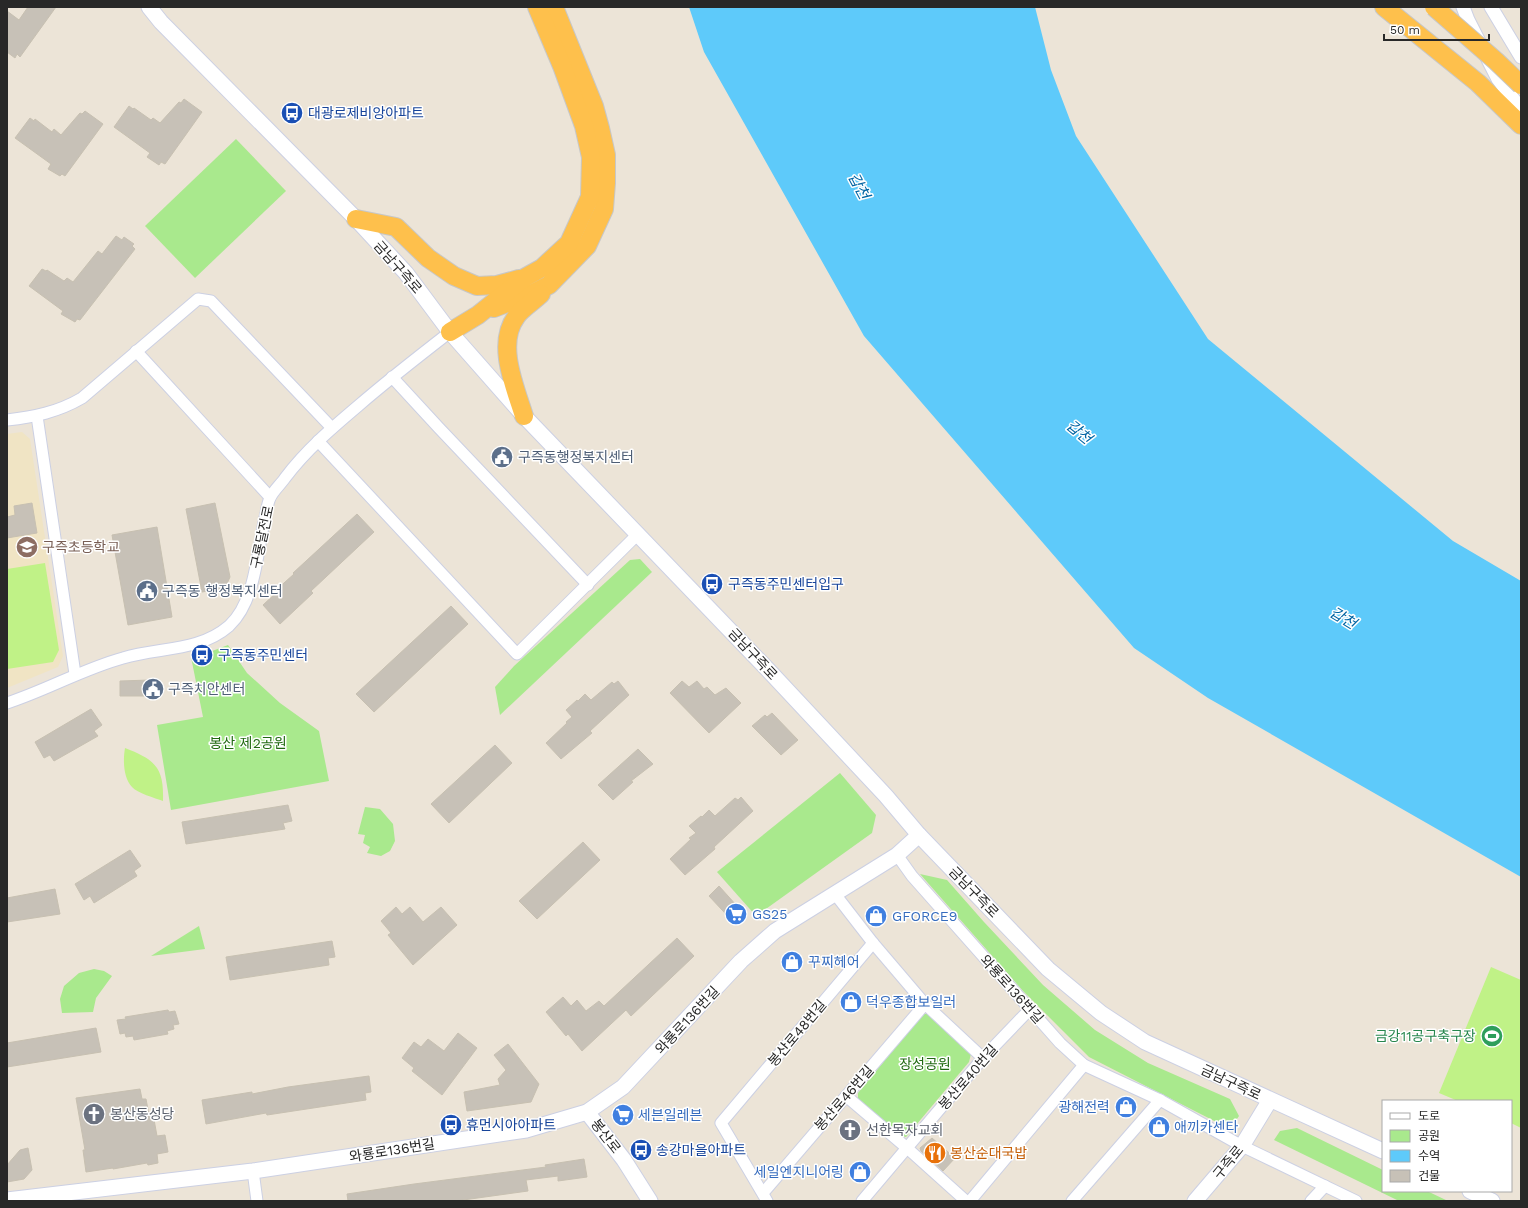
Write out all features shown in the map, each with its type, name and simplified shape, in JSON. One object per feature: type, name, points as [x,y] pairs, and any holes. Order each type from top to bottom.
[{"type":"highway","points":[[450,332],[478,315],[524,278],[542,268],[569,243],[590,197],[592,156],[584,126],[562,66],[537,7]]},
{"type":"highway","points":[[524,416],[509,367],[507,336],[516,317],[587,246],[604,209],[606,183],[606,155],[594,106],[554,7]]},
{"type":"highway","points":[[1384,7],[1478,83],[1521,125]]},
{"type":"highway","points":[[1434,7],[1521,85]]},
{"type":"highway","points":[[356,219],[396,227],[428,258],[454,276],[477,286],[497,285],[524,278]]},
{"type":"highway","points":[[478,315],[549,285]]},
{"type":"main road","name":"금남구즉로","points":[[149,7],[161,22],[356,219],[406,274],[450,332],[524,416],[639,533],[886,796],[919,835],[1048,969],[1101,1014],[1144,1042],[1382,1151]]},
{"type":"main road","name":"와룡로136번길","points":[[7,1200],[253,1171],[526,1130],[587,1112],[624,1087],[741,961],[775,931],[897,855],[919,835]]},
{"type":"main road","name":"구즉로","points":[[1196,1201],[1242,1146],[1270,1100]]},
{"type":"main road","name":"봉산로","points":[[587,1112],[624,1160],[650,1201]]},
{"type":"main road","points":[[1472,1192],[1492,1201]]},
{"type":"street","points":[[1463,7],[1498,79],[1521,109]]},
{"type":"street","points":[[1491,7],[1521,57]]},
{"type":"street","points":[[7,420],[37,416],[67,406],[82,398],[198,299],[211,301],[332,428]]},
{"type":"street","name":"구룡달전로","points":[[7,703],[22,698],[75,674],[124,657],[200,643],[216,636],[229,625],[244,608],[257,567],[263,526],[270,496],[297,462],[332,428],[392,377],[450,332]]},
{"type":"street","points":[[136,351],[270,496]]},
{"type":"street","points":[[392,377],[588,585]]},
{"type":"street","points":[[37,416],[75,674]]},
{"type":"street","points":[[318,441],[517,654],[639,533]]},
{"type":"street","name":"와룡로136번길","points":[[897,855],[912,876],[1060,1043],[1084,1065],[1160,1100],[1242,1146],[1356,1201]]},
{"type":"street","points":[[835,894],[873,943],[926,1004],[983,1058]]},
{"type":"street","name":"봉산로48번길","points":[[765,1197],[721,1122],[873,943]]},
{"type":"street","name":"봉산로46번길","points":[[765,1197],[846,1096],[926,1004]]},
{"type":"street","name":"봉산로40번길","points":[[862,1201],[983,1058],[1030,1009]]},
{"type":"street","points":[[970,1201],[1084,1065]]},
{"type":"street","points":[[846,1096],[966,1201]]},
{"type":"street","points":[[1072,1201],[1160,1100]]},
{"type":"street","points":[[253,1171],[257,1201]]},
{"type":"street","points":[[1311,1201],[1325,1186]]},
{"type":"shaded area","name":"구즉초등학교","points":[[22,432],[30,439],[63,656],[58,667],[7,688],[7,434]]},
{"type":"green space","points":[[236,139],[286,191],[195,278],[145,226]]},
{"type":"green space","points":[[640,559],[652,572],[500,715],[495,687],[514,666],[630,560]]},
{"type":"green space","points":[[45,563],[59,650],[53,662],[7,669],[7,569]]},
{"type":"green space","name":"봉산 제2공원","points":[[228,645],[247,673],[280,703],[319,731],[329,781],[171,810],[157,725],[203,717],[191,657],[199,656]]},
{"type":"green space","points":[[125,748],[136,752],[151,761],[156,767],[162,780],[163,801],[134,789],[129,783],[124,768]]},
{"type":"green space","points":[[840,773],[876,815],[872,833],[756,916],[717,872]]},
{"type":"green space","points":[[365,807],[380,809],[393,824],[395,841],[390,851],[381,856],[367,853],[370,847],[363,843],[365,835],[358,834]]},
{"type":"green space","points":[[920,874],[947,880],[1043,985],[1095,1030],[1148,1063],[1230,1099],[1239,1116],[1230,1129],[1089,1057],[1023,991]]},
{"type":"green space","points":[[199,926],[205,949],[151,956]]},
{"type":"green space","name":"금강11공구축구장","points":[[1491,967],[1521,980],[1521,1128],[1512,1124],[1512,1100],[1456,1100],[1439,1093]]},
{"type":"green space","points":[[94,969],[104,971],[112,976],[96,998],[93,1012],[62,1013],[60,999],[64,986],[79,973]]},
{"type":"green space","name":"장성공원","points":[[923,1014],[930,1014],[971,1054],[969,1062],[906,1137],[902,1136],[858,1101],[858,1093]]},
{"type":"green space","points":[[1297,1128],[1382,1170],[1382,1192],[1429,1192],[1448,1201],[1399,1201],[1274,1140],[1280,1131]]},
{"type":"water","name":"갑천","points":[[689,7],[1035,7],[1051,70],[1076,136],[1208,339],[1453,541],[1521,581],[1521,877],[1208,698],[1134,648],[864,336],[704,52]]},
{"type":"building","points":[[28,7],[56,7],[20,57],[17,54],[15,58],[7,52],[7,11],[19,20]]},
{"type":"building","points":[[184,99],[202,112],[165,164],[161,162],[159,165],[147,157],[150,153],[114,127],[129,106],[151,120],[153,118],[160,123],[179,102],[181,103]]},
{"type":"building","points":[[85,111],[103,124],[65,176],[62,174],[60,176],[48,169],[51,164],[15,138],[30,118],[34,121],[35,119],[52,132],[54,129],[61,135],[80,113],[82,114]]},
{"type":"building","points":[[116,236],[122,240],[124,237],[134,244],[132,246],[135,249],[80,320],[77,319],[75,322],[61,314],[63,311],[29,286],[42,269],[47,270],[64,281],[67,278],[73,282],[98,251],[102,254]]},
{"type":"building","points":[[32,503],[37,533],[7,538],[7,517],[15,515],[14,506]]},
{"type":"building","points":[[215,503],[230,577],[225,588],[202,592],[186,509]]},
{"type":"building","points":[[357,514],[374,532],[311,591],[313,593],[280,624],[263,605],[277,592],[275,591],[294,574],[293,573]]},
{"type":"building","points":[[157,527],[172,617],[128,625],[112,535]]},
{"type":"building","points":[[451,606],[468,624],[374,712],[356,694]]},
{"type":"building","points":[[150,680],[150,696],[120,696],[120,681]]},
{"type":"building","points":[[618,681],[629,695],[590,731],[592,733],[561,759],[546,743],[572,717],[566,710],[585,694],[591,700],[612,682],[614,684]]},
{"type":"building","points":[[682,681],[689,687],[697,681],[704,689],[707,687],[715,695],[726,688],[741,703],[709,733],[670,693]]},
{"type":"building","points":[[91,709],[102,725],[94,731],[98,736],[54,761],[50,755],[44,758],[35,742]]},
{"type":"building","points":[[772,713],[798,740],[781,755],[752,726],[765,715],[767,717]]},
{"type":"building","points":[[495,745],[512,763],[449,823],[431,804]]},
{"type":"building","points":[[638,749],[653,764],[631,781],[633,782],[613,800],[598,785]]},
{"type":"building","points":[[741,797],[753,811],[714,847],[715,849],[685,875],[670,859],[691,839],[689,838],[696,833],[689,826],[709,810],[715,816],[735,798],[738,800]]},
{"type":"building","points":[[288,805],[292,821],[283,823],[285,829],[186,844],[182,822]]},
{"type":"building","points":[[583,842],[600,860],[537,919],[519,901]]},
{"type":"building","points":[[130,850],[141,866],[134,871],[137,876],[94,903],[90,896],[84,900],[75,884]]},
{"type":"building","points":[[719,886],[746,916],[736,925],[709,896]]},
{"type":"building","points":[[55,889],[60,914],[7,922],[7,898]]},
{"type":"building","points":[[396,907],[402,914],[410,907],[423,922],[441,907],[457,925],[413,965],[388,935],[391,933],[381,921]]},
{"type":"building","points":[[677,938],[694,956],[631,1016],[626,1010],[582,1051],[568,1034],[566,1036],[546,1012],[563,997],[571,1006],[577,1000],[586,1011],[599,1001],[604,1006]]},
{"type":"building","points":[[332,941],[335,957],[328,958],[329,965],[230,980],[226,957]]},
{"type":"building","points":[[168,1010],[169,1012],[175,1011],[179,1024],[173,1025],[174,1029],[167,1031],[168,1034],[134,1040],[133,1036],[126,1037],[125,1033],[120,1034],[117,1020],[126,1019],[125,1017]]},
{"type":"building","points":[[96,1028],[101,1052],[7,1067],[7,1043]]},
{"type":"building","points":[[458,1033],[477,1048],[442,1095],[412,1071],[414,1068],[402,1058],[414,1042],[421,1047],[428,1039],[444,1051]]},
{"type":"building","points":[[508,1044],[539,1084],[531,1102],[467,1111],[464,1092],[500,1085],[498,1079],[506,1070],[494,1055]]},
{"type":"building","points":[[369,1076],[371,1092],[365,1093],[366,1100],[267,1115],[266,1113],[206,1124],[202,1100]]},
{"type":"building","points":[[140,1089],[142,1099],[146,1099],[149,1115],[153,1114],[157,1136],[165,1135],[168,1152],[157,1154],[158,1163],[148,1165],[147,1163],[86,1172],[83,1150],[85,1150],[76,1098]]},
{"type":"building","name":"봉산순대국밥","points":[[932,1138],[955,1158],[943,1171],[921,1151],[920,1148]]},
{"type":"building","points":[[28,1148],[32,1170],[24,1179],[7,1182],[7,1165],[20,1150]]},
{"type":"building","points":[[584,1159],[587,1177],[558,1181],[558,1176],[526,1180],[528,1191],[456,1201],[348,1201],[347,1194],[546,1167],[545,1165]]},
{"type":"place","name":"대광로제비앙아파트","points":[[292,113]]},
{"type":"place","name":"구즉동행정복지센터","points":[[502,457]]},
{"type":"place","name":"구즉초등학교","points":[[27,547]]},
{"type":"place","name":"구즉동주민센터입구","points":[[712,584]]},
{"type":"place","name":"구즉동 행정복지센터","points":[[147,591]]},
{"type":"place","name":"구즉동주민센터","points":[[202,655]]},
{"type":"place","name":"구즉치안센터","points":[[153,689]]},
{"type":"place","name":"GS25","points":[[736,914]]},
{"type":"place","name":"GFORCE9","points":[[876,916]]},
{"type":"place","name":"꾸찌헤어","points":[[792,962]]},
{"type":"place","name":"덕우종합보일러","points":[[851,1002]]},
{"type":"place","name":"금강11공구축구장","points":[[1492,1036]]},
{"type":"place","name":"광해전력","points":[[1126,1107]]},
{"type":"place","name":"봉산동성당","points":[[94,1114]]},
{"type":"place","name":"세븐일레븐","points":[[623,1115]]},
{"type":"place","name":"휴먼시아아파트","points":[[451,1125]]},
{"type":"place","name":"애끼카센타","points":[[1159,1127]]},
{"type":"place","name":"선한목자교회","points":[[850,1130]]},
{"type":"place","name":"송강마을아파트","points":[[641,1150]]},
{"type":"place","name":"봉산순대국밥","points":[[935,1153]]},
{"type":"place","name":"세일엔지니어링","points":[[860,1172]]}]
